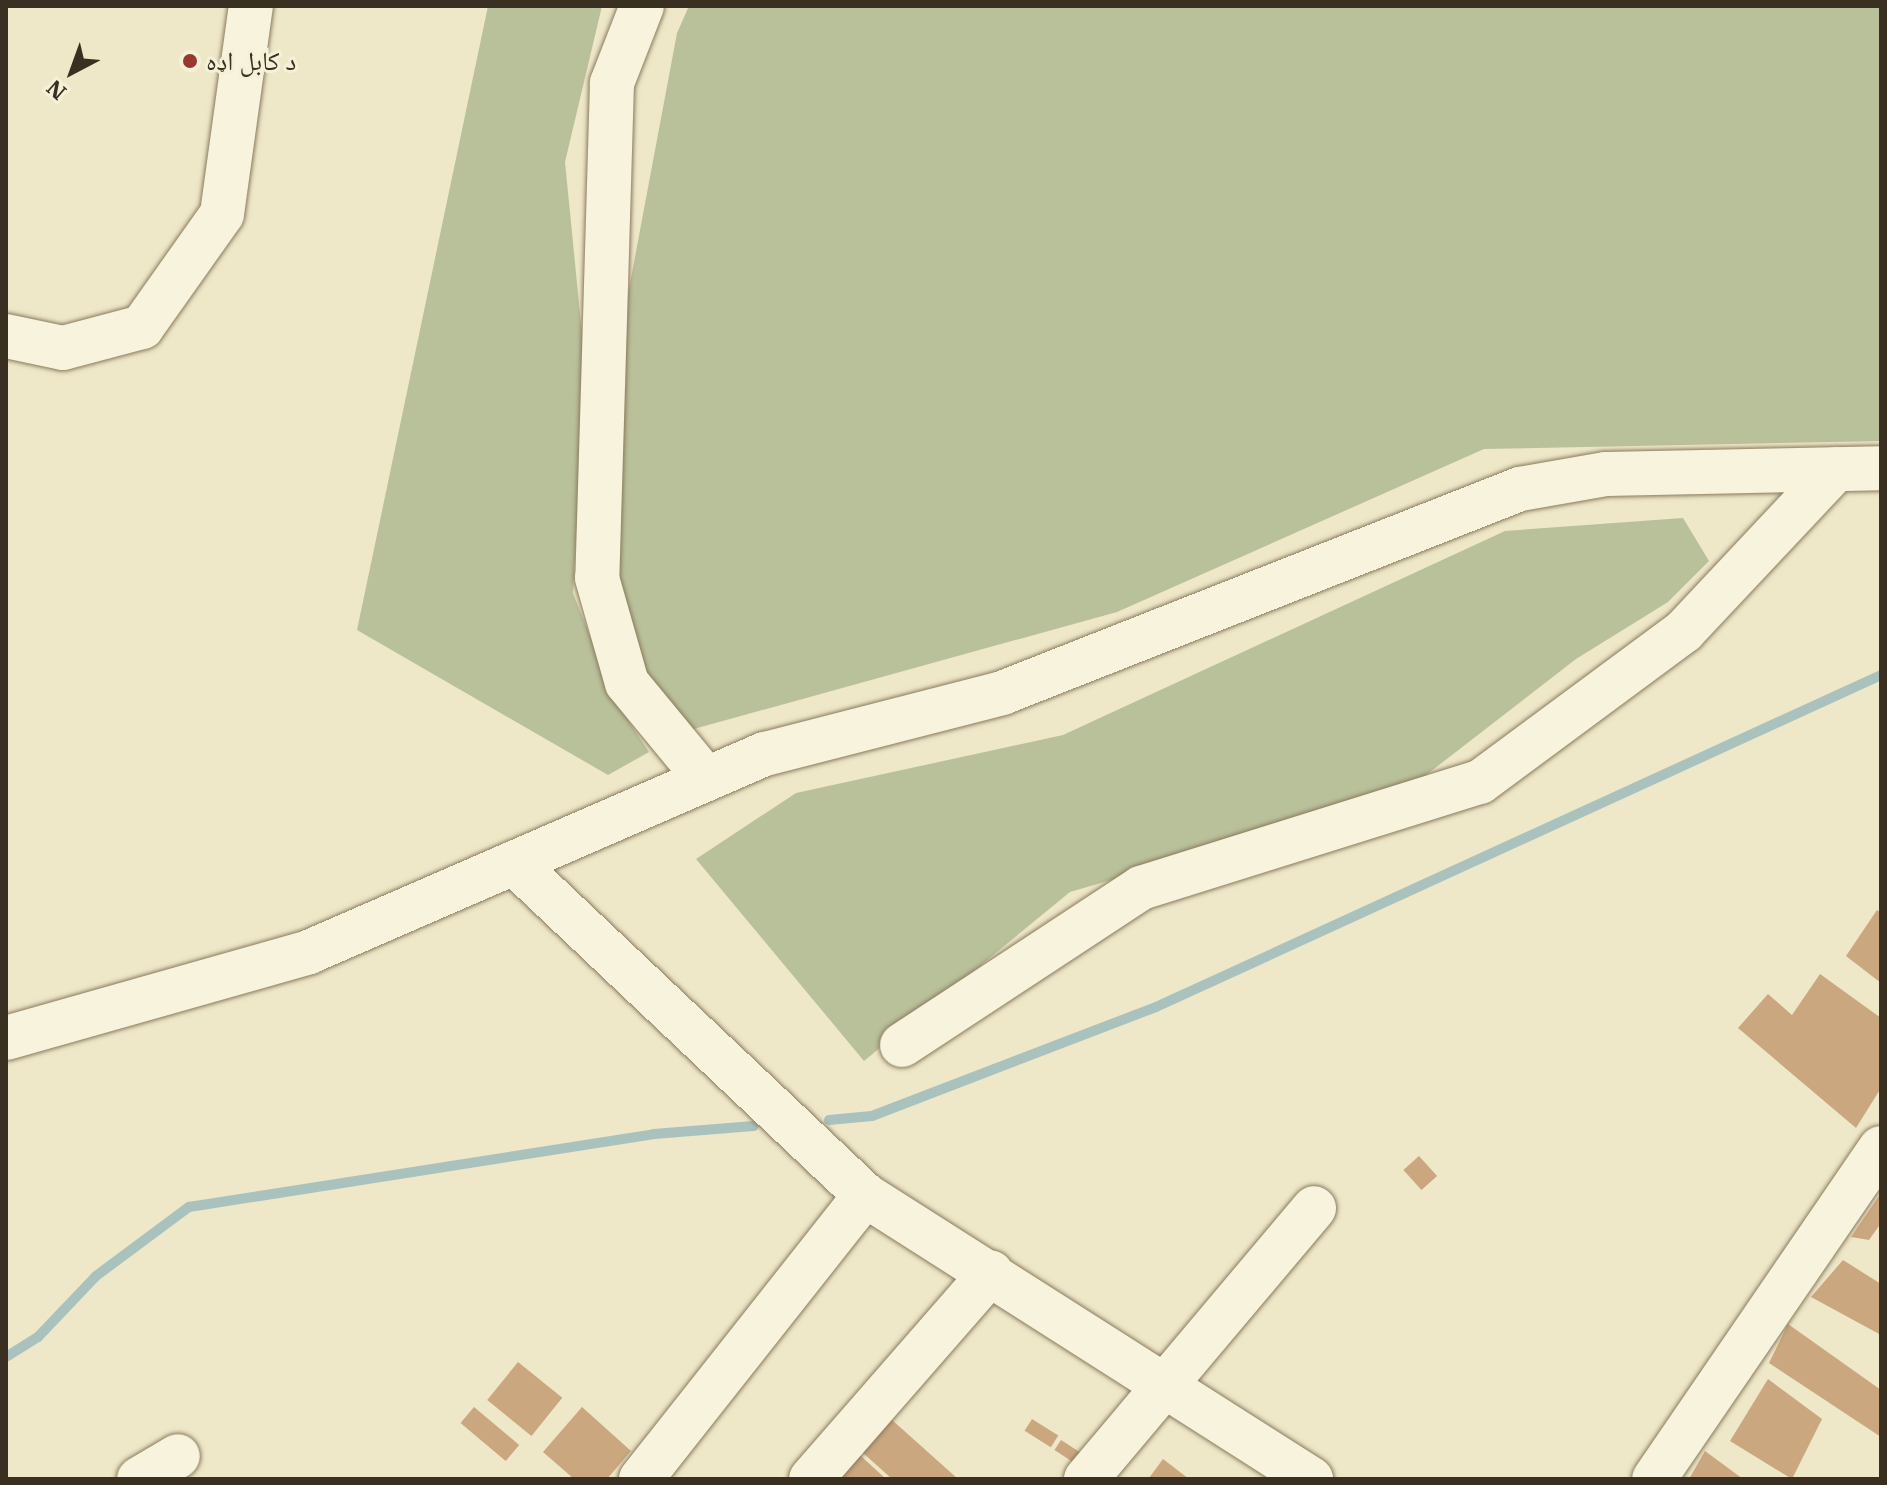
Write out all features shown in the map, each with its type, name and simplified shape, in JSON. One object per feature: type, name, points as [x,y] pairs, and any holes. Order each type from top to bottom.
[{"type":"street","points":[[6,336],[63,348],[142,327],[222,214],[251,6]]},
{"type":"street","points":[[642,6],[612,83],[597,578],[627,683],[706,779]]},
{"type":"street","points":[[6,1038],[309,952],[765,754],[1002,693],[1520,489],[1606,474],[1881,468]]},
{"type":"street","points":[[902,1045],[1141,888],[1480,782],[1684,631],[1836,469]]},
{"type":"street","points":[[514,863],[865,1195],[1311,1479]]},
{"type":"street","points":[[1654,1479],[1881,1148]]},
{"type":"street","points":[[641,1479],[865,1195]]},
{"type":"street","points":[[1086,1479],[1162,1383],[1314,1208]]},
{"type":"street","points":[[811,1479],[991,1273]]},
{"type":"street","points":[[139,1479],[178,1456]]},
{"type":"green space","points":[[488,6],[602,6],[565,162],[586,374],[573,593],[616,702],[649,752],[608,775],[357,630]]},
{"type":"green space","points":[[689,6],[1881,6],[1881,441],[1484,449],[1117,612],[683,732],[620,651],[610,390],[677,33]]},
{"type":"green space","points":[[1683,518],[1709,561],[1668,602],[1576,659],[1399,796],[1070,892],[864,1061],[696,859],[796,793],[1063,735],[1505,531]]},
{"type":"building","points":[[1877,910],[1881,913],[1881,983],[1846,956]]},
{"type":"building","points":[[1820,974],[1881,1018],[1881,1088],[1856,1128],[1738,1028],[1768,994],[1792,1015]]},
{"type":"building","points":[[1419,1156],[1437,1176],[1421,1190],[1403,1170]]},
{"type":"building","points":[[1881,1193],[1881,1223],[1869,1240],[1851,1237]]},
{"type":"building","points":[[1843,1260],[1881,1284],[1881,1335],[1811,1297]]},
{"type":"building","points":[[1788,1324],[1881,1390],[1881,1437],[1769,1363]]},
{"type":"building","points":[[518,1362],[562,1398],[531,1436],[487,1400]]},
{"type":"building","points":[[1768,1379],[1822,1419],[1792,1479],[1730,1441]]},
{"type":"building","points":[[474,1407],[519,1445],[506,1461],[461,1423]]},
{"type":"building","points":[[582,1407],[631,1451],[607,1479],[574,1479],[543,1452]]},
{"type":"building","points":[[882,1411],[958,1479],[892,1479],[852,1443]]},
{"type":"building","points":[[1032,1419],[1058,1435],[1051,1447],[1025,1431]]},
{"type":"building","points":[[1061,1440],[1086,1456],[1080,1466],[1054,1450]]},
{"type":"building","points":[[851,1447],[886,1479],[821,1479]]},
{"type":"building","points":[[1705,1451],[1743,1479],[1689,1479]]},
{"type":"building","points":[[1163,1459],[1189,1479],[1149,1478]]},
{"type":"waterway","points":[[829,1120],[872,1116],[1156,1007],[1881,675]]},
{"type":"waterway","points":[[6,1357],[38,1337],[96,1276],[189,1207],[654,1134],[754,1126]]},
{"type":"place","name":"د کابل اډه","points":[[190,61]]}]
